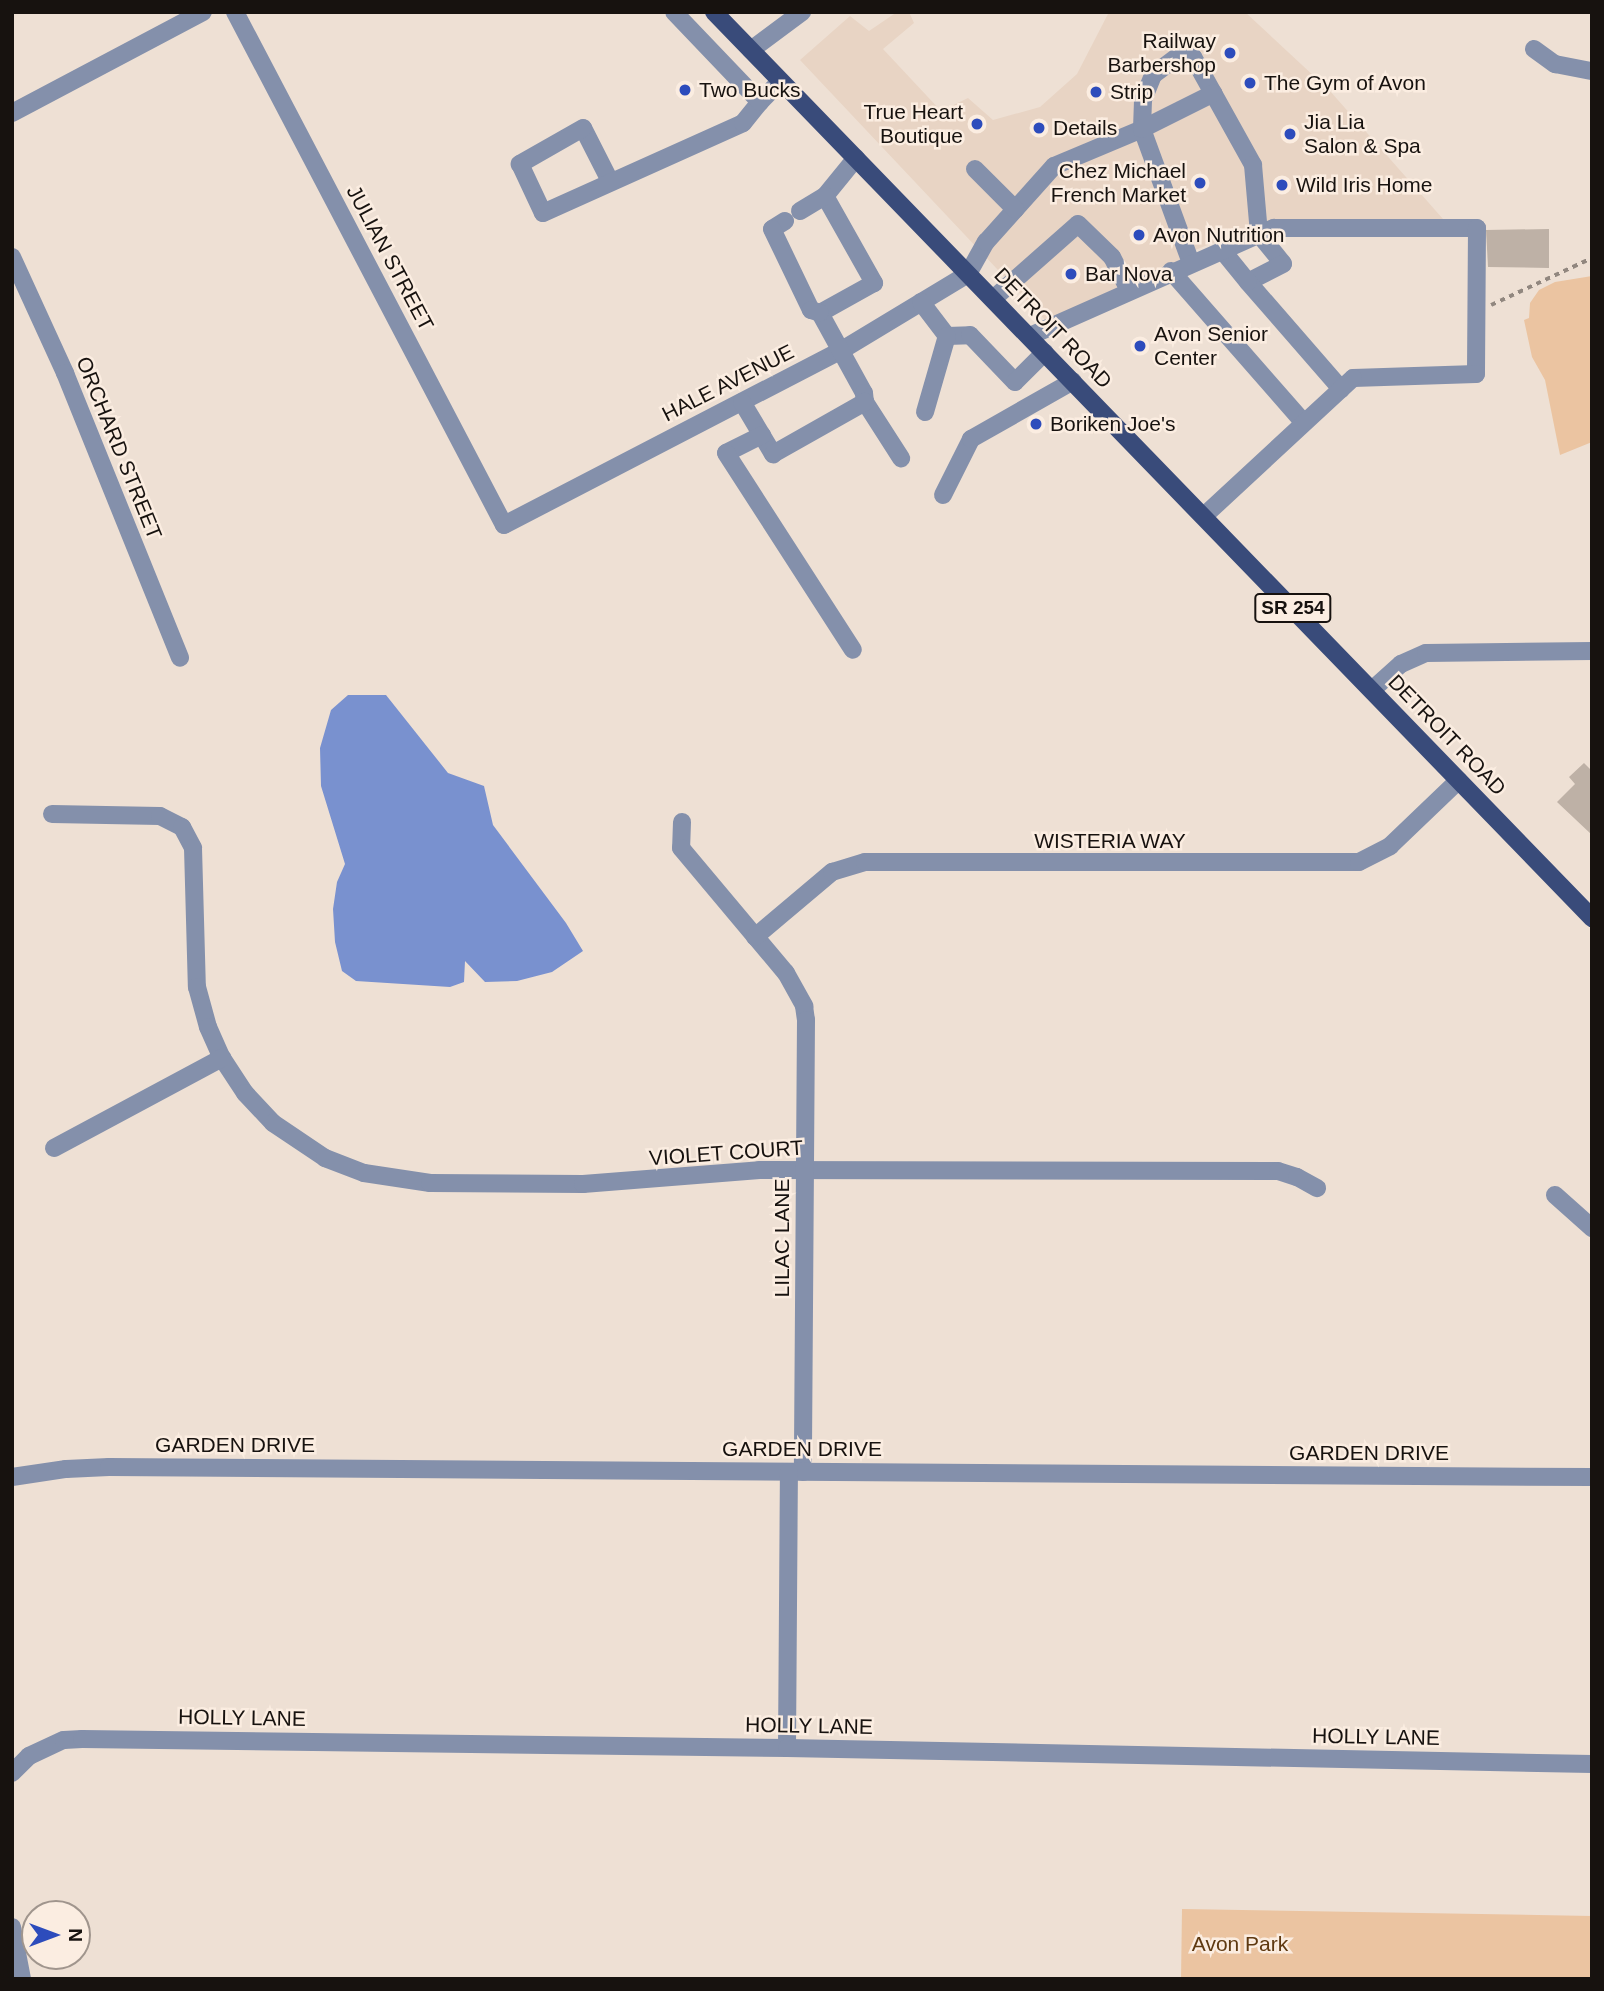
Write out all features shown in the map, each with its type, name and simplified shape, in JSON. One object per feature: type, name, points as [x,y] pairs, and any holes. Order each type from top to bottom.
[{"type":"main road","name":"DETROIT ROAD","points":[[714,12],[1592,918]]},
{"type":"street","points":[[12,113],[203,12]]},
{"type":"street","name":"JULIAN STREET","points":[[235,12],[504,525]]},
{"type":"street","points":[[674,12],[760,102]]},
{"type":"street","points":[[751,50],[802,12]]},
{"type":"street","points":[[712,52],[733,31]]},
{"type":"street","points":[[1534,49],[1555,64],[1592,71]]},
{"type":"street","points":[[1191,263],[1142,129],[1143,100],[1153,75],[1177,57],[1193,57],[1253,165],[1259,234],[1283,264],[1248,282]]},
{"type":"street","points":[[610,181],[583,128],[520,163],[544,213],[743,123],[780,81]]},
{"type":"street","points":[[968,274],[986,242],[1054,166],[1142,129],[1214,93]]},
{"type":"street","points":[[856,158],[825,196],[772,229],[811,310],[820,313],[842,350],[865,402],[901,458]]},
{"type":"street","points":[[975,169],[1015,209]]},
{"type":"street","points":[[820,313],[874,283],[825,196]]},
{"type":"street","points":[[993,299],[1077,224],[1112,257],[1129,291]]},
{"type":"street","points":[[1030,336],[1171,271],[1274,228],[1322,225],[1477,228],[1476,374],[1353,378],[1204,516]]},
{"type":"street","points":[[1222,250],[1341,389]]},
{"type":"street","name":"ORCHARD STREET","points":[[12,257],[65,373],[180,658]]},
{"type":"street","points":[[1171,271],[1303,422]]},
{"type":"street","name":"HALE AVENUE","points":[[504,525],[842,350],[968,274]]},
{"type":"street","points":[[921,302],[947,336]]},
{"type":"street","points":[[947,336],[970,335],[1015,382],[1045,352]]},
{"type":"street","points":[[925,412],[947,336]]},
{"type":"street","points":[[943,495],[971,439],[1073,381]]},
{"type":"street","points":[[742,402],[773,454],[865,402]]},
{"type":"street","points":[[762,435],[726,453],[853,650]]},
{"type":"street","points":[[1372,690],[1401,664],[1426,653],[1592,651]]},
{"type":"street","name":"WISTERIA WAY","points":[[755,937],[832,872],[865,862],[1359,862],[1390,846],[1459,780]]},
{"type":"street","name":"VIOLET COURT","points":[[52,814],[160,816],[182,827],[193,848],[197,987],[208,1027],[222,1058],[245,1093],[290,1136],[325,1158],[384,1178],[430,1183],[583,1184],[662,1180],[759,1170],[1278,1171],[1317,1188]]},
{"type":"street","name":"LILAC LANE","points":[[682,822],[681,848],[796,986],[804,1006],[806,1170],[788,1748]]},
{"type":"street","points":[[54,1148],[222,1058]]},
{"type":"street","points":[[1555,1195],[1592,1228]]},
{"type":"street","name":"GARDEN DRIVE","points":[[12,1477],[66,1469],[108,1467],[1592,1477]]},
{"type":"street","name":"HOLLY LANE","points":[[12,1773],[29,1756],[64,1740],[82,1739],[788,1748],[1592,1764]]},
{"type":"street","points":[[12,1927],[22,1979]]},
{"type":"path","points":[[1476,311],[1592,258]]},
{"type":"shaded area","points":[[897,12],[909,12],[914,23],[883,49],[941,111],[968,98],[993,120],[1040,107],[1077,74],[1109,12],[1245,12],[1330,91],[1443,219],[1300,219],[1259,224],[1188,253],[1176,263],[1047,322],[800,60],[850,16],[869,31]]},
{"type":"green space","points":[[1592,276],[1592,442],[1560,455],[1545,380],[1532,357],[1524,320],[1529,318],[1530,303],[1539,290],[1555,282]]},
{"type":"green space","name":"Avon Park","points":[[1182,1909],[1592,1916],[1592,1979],[1181,1979]]},
{"type":"water","points":[[348,695],[386,695],[448,773],[484,786],[493,825],[566,923],[583,951],[552,972],[517,981],[485,982],[465,961],[464,982],[450,987],[356,981],[342,971],[335,942],[333,909],[337,882],[345,864],[321,786],[320,748],[331,710]]},
{"type":"building","points":[[1549,229],[1549,268],[1488,267],[1486,230]]},
{"type":"building","points":[[1584,763],[1592,771],[1592,835],[1557,802],[1575,784],[1569,777]]},
{"type":"place","name":"Railway Barbershop","points":[[1230,53]]},
{"type":"place","name":"The Gym of Avon","points":[[1250,83]]},
{"type":"place","name":"Two Bucks","points":[[685,90]]},
{"type":"place","name":"Strip","points":[[1096,92]]},
{"type":"place","name":"True Heart Boutique","points":[[977,124]]},
{"type":"place","name":"Details","points":[[1039,128]]},
{"type":"place","name":"Jia Lia Salon & Spa","points":[[1290,134]]},
{"type":"place","name":"Chez Michael French Market","points":[[1200,183]]},
{"type":"place","name":"Wild Iris Home","points":[[1282,185]]},
{"type":"place","name":"Avon Nutrition","points":[[1139,235]]},
{"type":"place","name":"Bar Nova","points":[[1071,274]]},
{"type":"place","name":"Avon Senior Center","points":[[1140,346]]},
{"type":"place","name":"Boriken Joe's","points":[[1036,424]]}]
